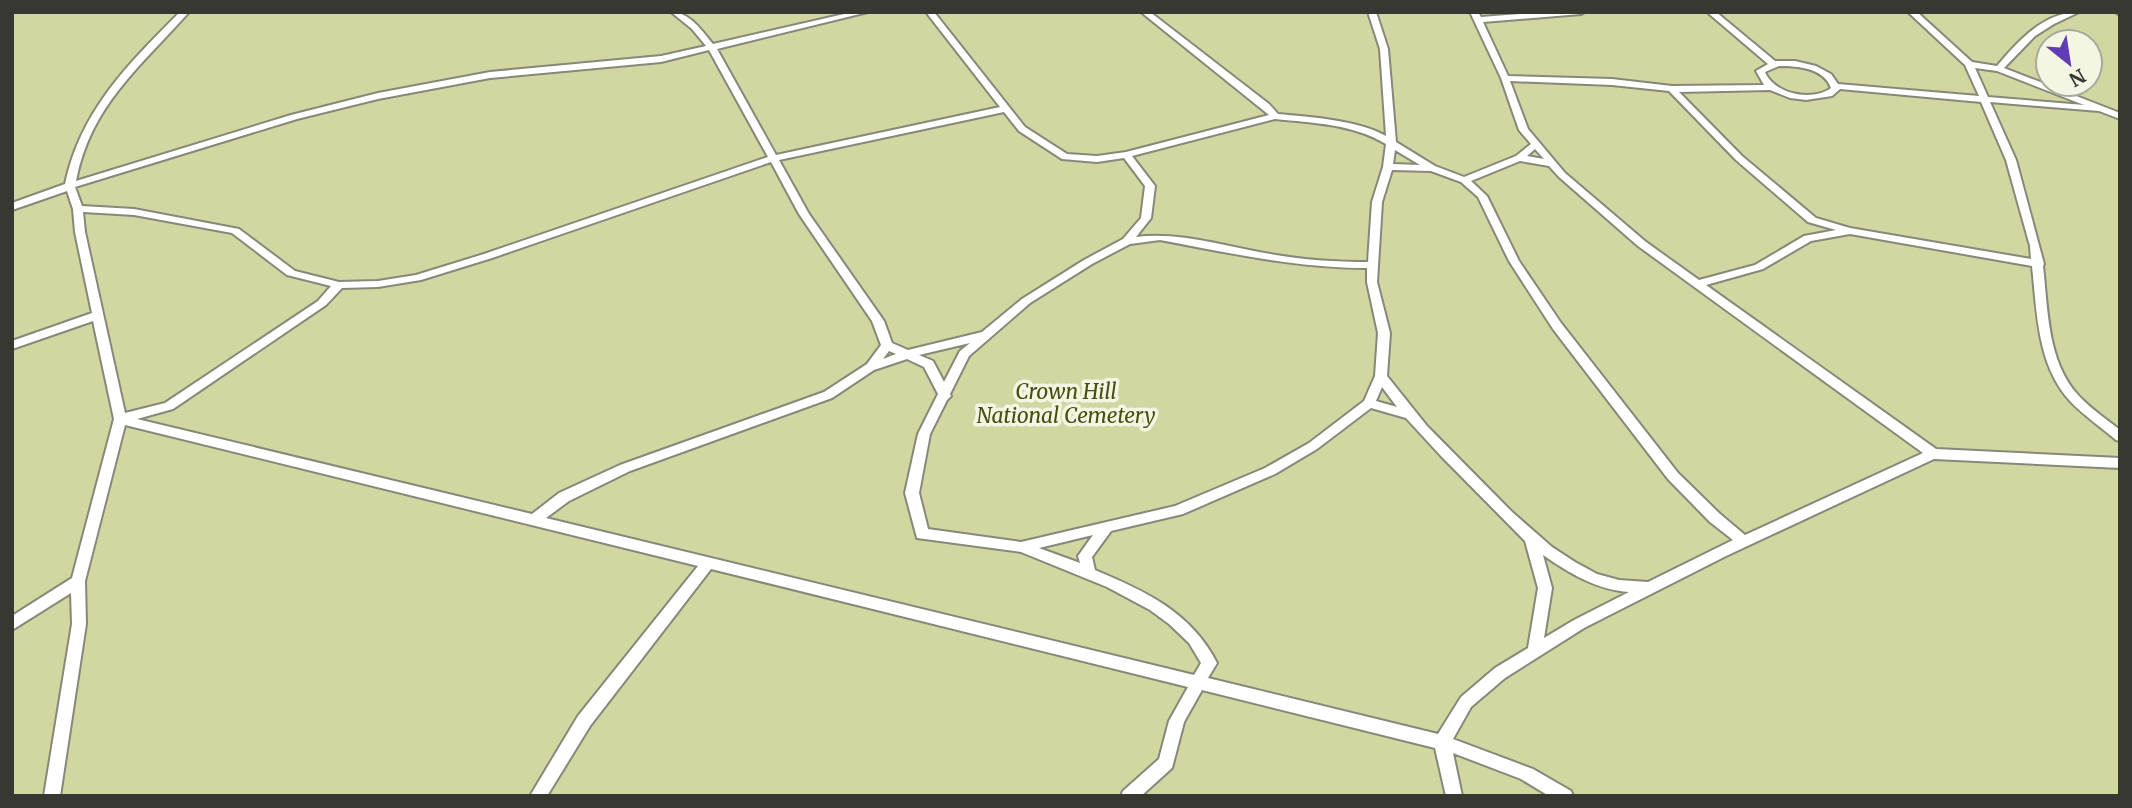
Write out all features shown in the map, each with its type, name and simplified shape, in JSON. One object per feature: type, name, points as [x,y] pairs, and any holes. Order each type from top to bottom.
[{"type":"lane","points":[[52,796],[79,624],[78,581],[120,419],[80,232],[78,209],[71,186],[78,145],[101,108],[150,47],[185,12]]},
{"type":"lane","points":[[675,12],[695,27],[712,48],[804,214],[878,321],[887,345]]},
{"type":"lane","points":[[12,207],[294,117],[378,96],[490,75],[600,67],[712,48],[864,12]]},
{"type":"lane","points":[[930,12],[1022,129],[1065,157],[1097,159],[1126,155],[1275,116],[1329,122],[1374,133],[1432,168],[1464,180],[1482,196],[1514,261],[1557,326],[1657,455],[1714,517],[1745,542]]},
{"type":"lane","points":[[1145,12],[1266,106],[1275,116]]},
{"type":"lane","points":[[1021,547],[1178,510],[1270,471],[1313,446],[1369,402],[1381,376],[1384,333],[1372,282],[1377,202],[1388,167],[1391,142],[1384,49],[1372,12]]},
{"type":"lane","points":[[1581,12],[1476,16],[1505,78],[1524,130],[1553,164],[1642,244],[1933,454]]},
{"type":"lane","points":[[1711,12],[1773,64]]},
{"type":"lane","points":[[1912,12],[1969,64],[2023,195],[2039,264],[2046,336],[2055,371],[2074,398],[2120,437]]},
{"type":"lane","points":[[1999,69],[2025,39],[2049,20],[2075,12]]},
{"type":"lane","points":[[1772,87],[1760,74],[1765,66],[1773,64],[1811,67],[1822,72],[1836,86],[1985,100],[2030,101],[2096,109]]},
{"type":"lane","points":[[1969,64],[1999,69],[2096,109],[2120,116]]},
{"type":"lane","points":[[1505,78],[1612,82],[1672,89],[1772,87],[1813,97],[1832,94],[1836,86]]},
{"type":"lane","points":[[1672,89],[1739,158],[1811,220],[1849,231],[2039,264]]},
{"type":"lane","points":[[78,209],[134,212],[235,231],[291,273],[340,285],[378,285],[417,278],[774,158],[1005,108]]},
{"type":"lane","points":[[1374,133],[1391,128]]},
{"type":"lane","points":[[1464,180],[1520,158],[1536,144]]},
{"type":"lane","points":[[1126,155],[1150,186],[1146,218],[1127,241],[1026,302],[964,354],[924,434],[912,493],[922,534],[1021,547],[1089,573],[1147,601],[1193,637],[1209,663],[1177,721],[1166,763],[1129,796]]},
{"type":"lane","points":[[1520,158],[1553,164]]},
{"type":"lane","points":[[1388,167],[1432,168]]},
{"type":"lane","points":[[1146,218],[1160,237]]},
{"type":"lane","points":[[1808,238],[1811,220]]},
{"type":"lane","points":[[1697,284],[1759,267],[1808,238],[1849,231]]},
{"type":"lane","points":[[1127,241],[1160,237],[1278,259],[1373,265]]},
{"type":"lane","points":[[120,419],[169,406],[322,303],[340,285]]},
{"type":"lane","points":[[12,345],[98,316]]},
{"type":"lane","points":[[534,520],[564,497],[625,468],[828,395],[871,367],[910,353],[990,334]]},
{"type":"lane","points":[[887,345],[910,353],[929,365],[945,396]]},
{"type":"lane","points":[[871,367],[887,345]]},
{"type":"lane","points":[[1381,376],[1406,414],[1532,541],[1586,574],[1626,588],[1652,586]]},
{"type":"lane","points":[[1369,402],[1406,414]]},
{"type":"lane","points":[[169,406],[169,431]]},
{"type":"lane","points":[[120,419],[1442,742],[1527,774],[1565,796]]},
{"type":"lane","points":[[1454,796],[1442,742],[1466,702],[1500,673],[1535,651],[1579,624],[1652,586],[1933,454],[2120,463]]},
{"type":"lane","points":[[1089,573],[1085,556],[1105,529]]},
{"type":"lane","points":[[1532,541],[1545,588],[1535,651]]},
{"type":"lane","points":[[538,796],[584,721],[707,564]]},
{"type":"lane","points":[[12,624],[78,581]]},
{"type":"green space","name":"Crown Hill National Cemetery","points":[[12,12],[2120,12],[2120,796],[12,796]]}]
